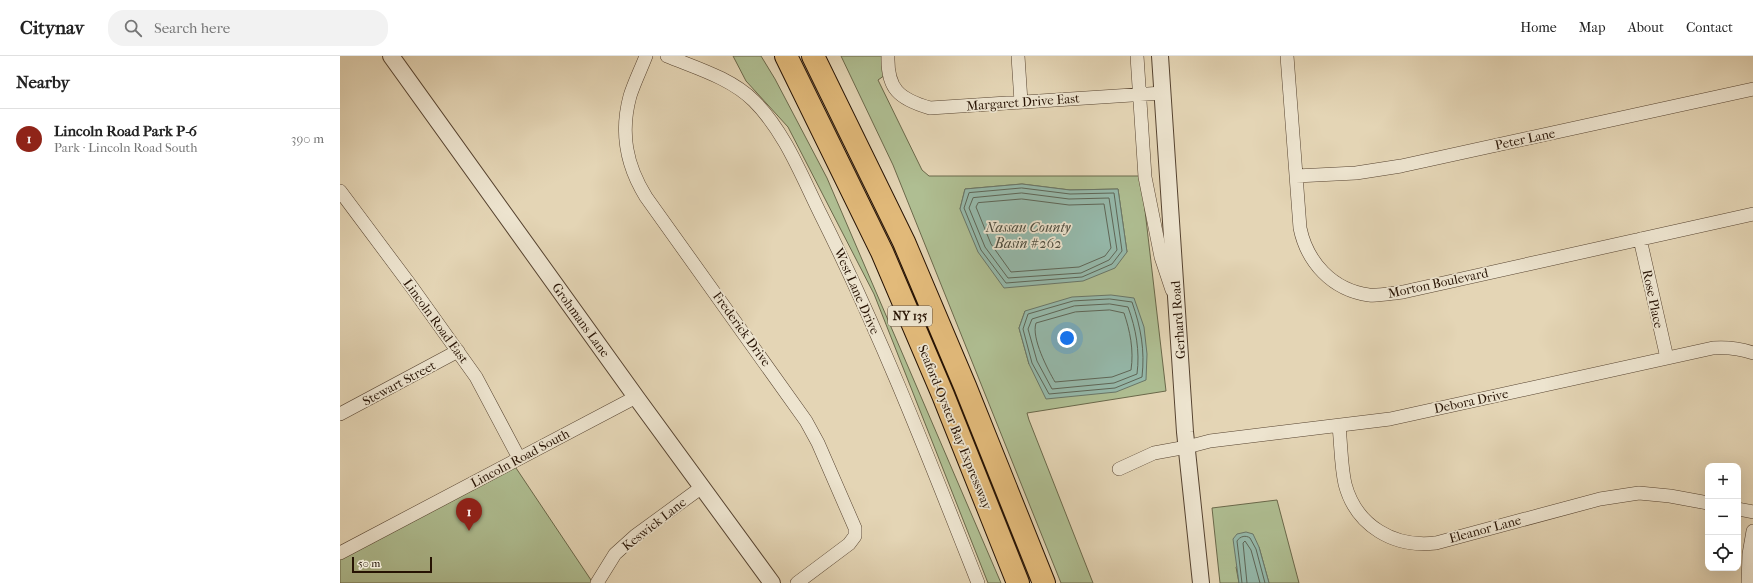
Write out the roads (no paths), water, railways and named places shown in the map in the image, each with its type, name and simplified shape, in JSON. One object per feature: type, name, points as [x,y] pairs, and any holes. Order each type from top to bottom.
[{"type":"highway","points":[[774,56],[849,181]]},
{"type":"highway","name":"Seaford-Oyster Bay Expressway","points":[[786,56],[849,181],[882,252],[913,323],[1018,583]]},
{"type":"highway","name":"Seaford-Oyster Bay Expressway","points":[[813,56],[870,170],[935,313],[1044,583]]},
{"type":"highway","points":[[827,56],[870,170]]},
{"type":"street","name":"Grohmans Lane","points":[[392,56],[636,397],[772,583]]},
{"type":"street","name":"Frederick Drive","points":[[646,56],[630,96],[625,125],[627,154],[636,181],[806,421],[818,443],[855,528],[855,536],[849,544],[797,583]]},
{"type":"street","name":"West Lane Drive","points":[[667,56],[738,88],[763,111],[779,135],[842,257],[898,384],[978,583]]},
{"type":"street","name":"Margaret Drive East","points":[[888,56],[888,73],[894,90],[903,98],[930,108],[1163,92]]},
{"type":"street","points":[[1018,56],[1021,102]]},
{"type":"street","points":[[1137,56],[1145,177],[1160,257],[1176,302]]},
{"type":"street","name":"Gerhard Road","points":[[1160,56],[1187,447],[1201,583]]},
{"type":"street","name":"Morton Boulevard","points":[[1287,56],[1300,228],[1303,243],[1311,258],[1325,274],[1337,283],[1354,291],[1369,295],[1384,295],[1403,292],[1753,214]]},
{"type":"street","name":"Peter Lane","points":[[1296,176],[1356,173],[1401,166],[1753,89]]},
{"type":"street","name":"Lincoln Road East","points":[[340,191],[476,377],[519,458]]},
{"type":"street","name":"Rose Place","points":[[1640,239],[1667,358]]},
{"type":"street","name":"Debora Drive","points":[[1119,469],[1154,453],[1187,447],[1210,440],[1390,419],[1713,348],[1740,348],[1753,353]]},
{"type":"street","name":"Stewart Street","points":[[340,414],[458,351]]},
{"type":"street","name":"Lincoln Road South","points":[[340,553],[636,397]]},
{"type":"street","name":"Eleanor Lane","points":[[1339,426],[1345,484],[1352,502],[1370,526],[1390,538],[1402,542],[1422,544],[1436,543],[1600,499],[1639,493],[1670,496],[1705,502]]},
{"type":"street","name":"Keswick Lane","points":[[597,583],[615,554],[635,536],[702,487]]},
{"type":"street","points":[[1741,510],[1753,512]]},
{"type":"street","points":[[1748,583],[1749,554],[1753,531]]},
{"type":"water","name":"Nassau County Basin #262","points":[[1022,184],[1070,190],[1118,189],[1127,252],[1115,268],[1083,281],[1004,288],[978,252],[960,209],[965,189]]},
{"type":"water","points":[[1111,295],[1134,298],[1144,327],[1147,354],[1146,380],[1116,392],[1046,399],[1029,364],[1019,328],[1025,311],[1072,297]]},
{"type":"water","points":[[1246,532],[1253,534],[1259,547],[1269,583],[1239,583],[1233,539],[1237,534]]},
{"type":"place","name":"Lincoln Road Park P-6","points":[[469,531]]}]
